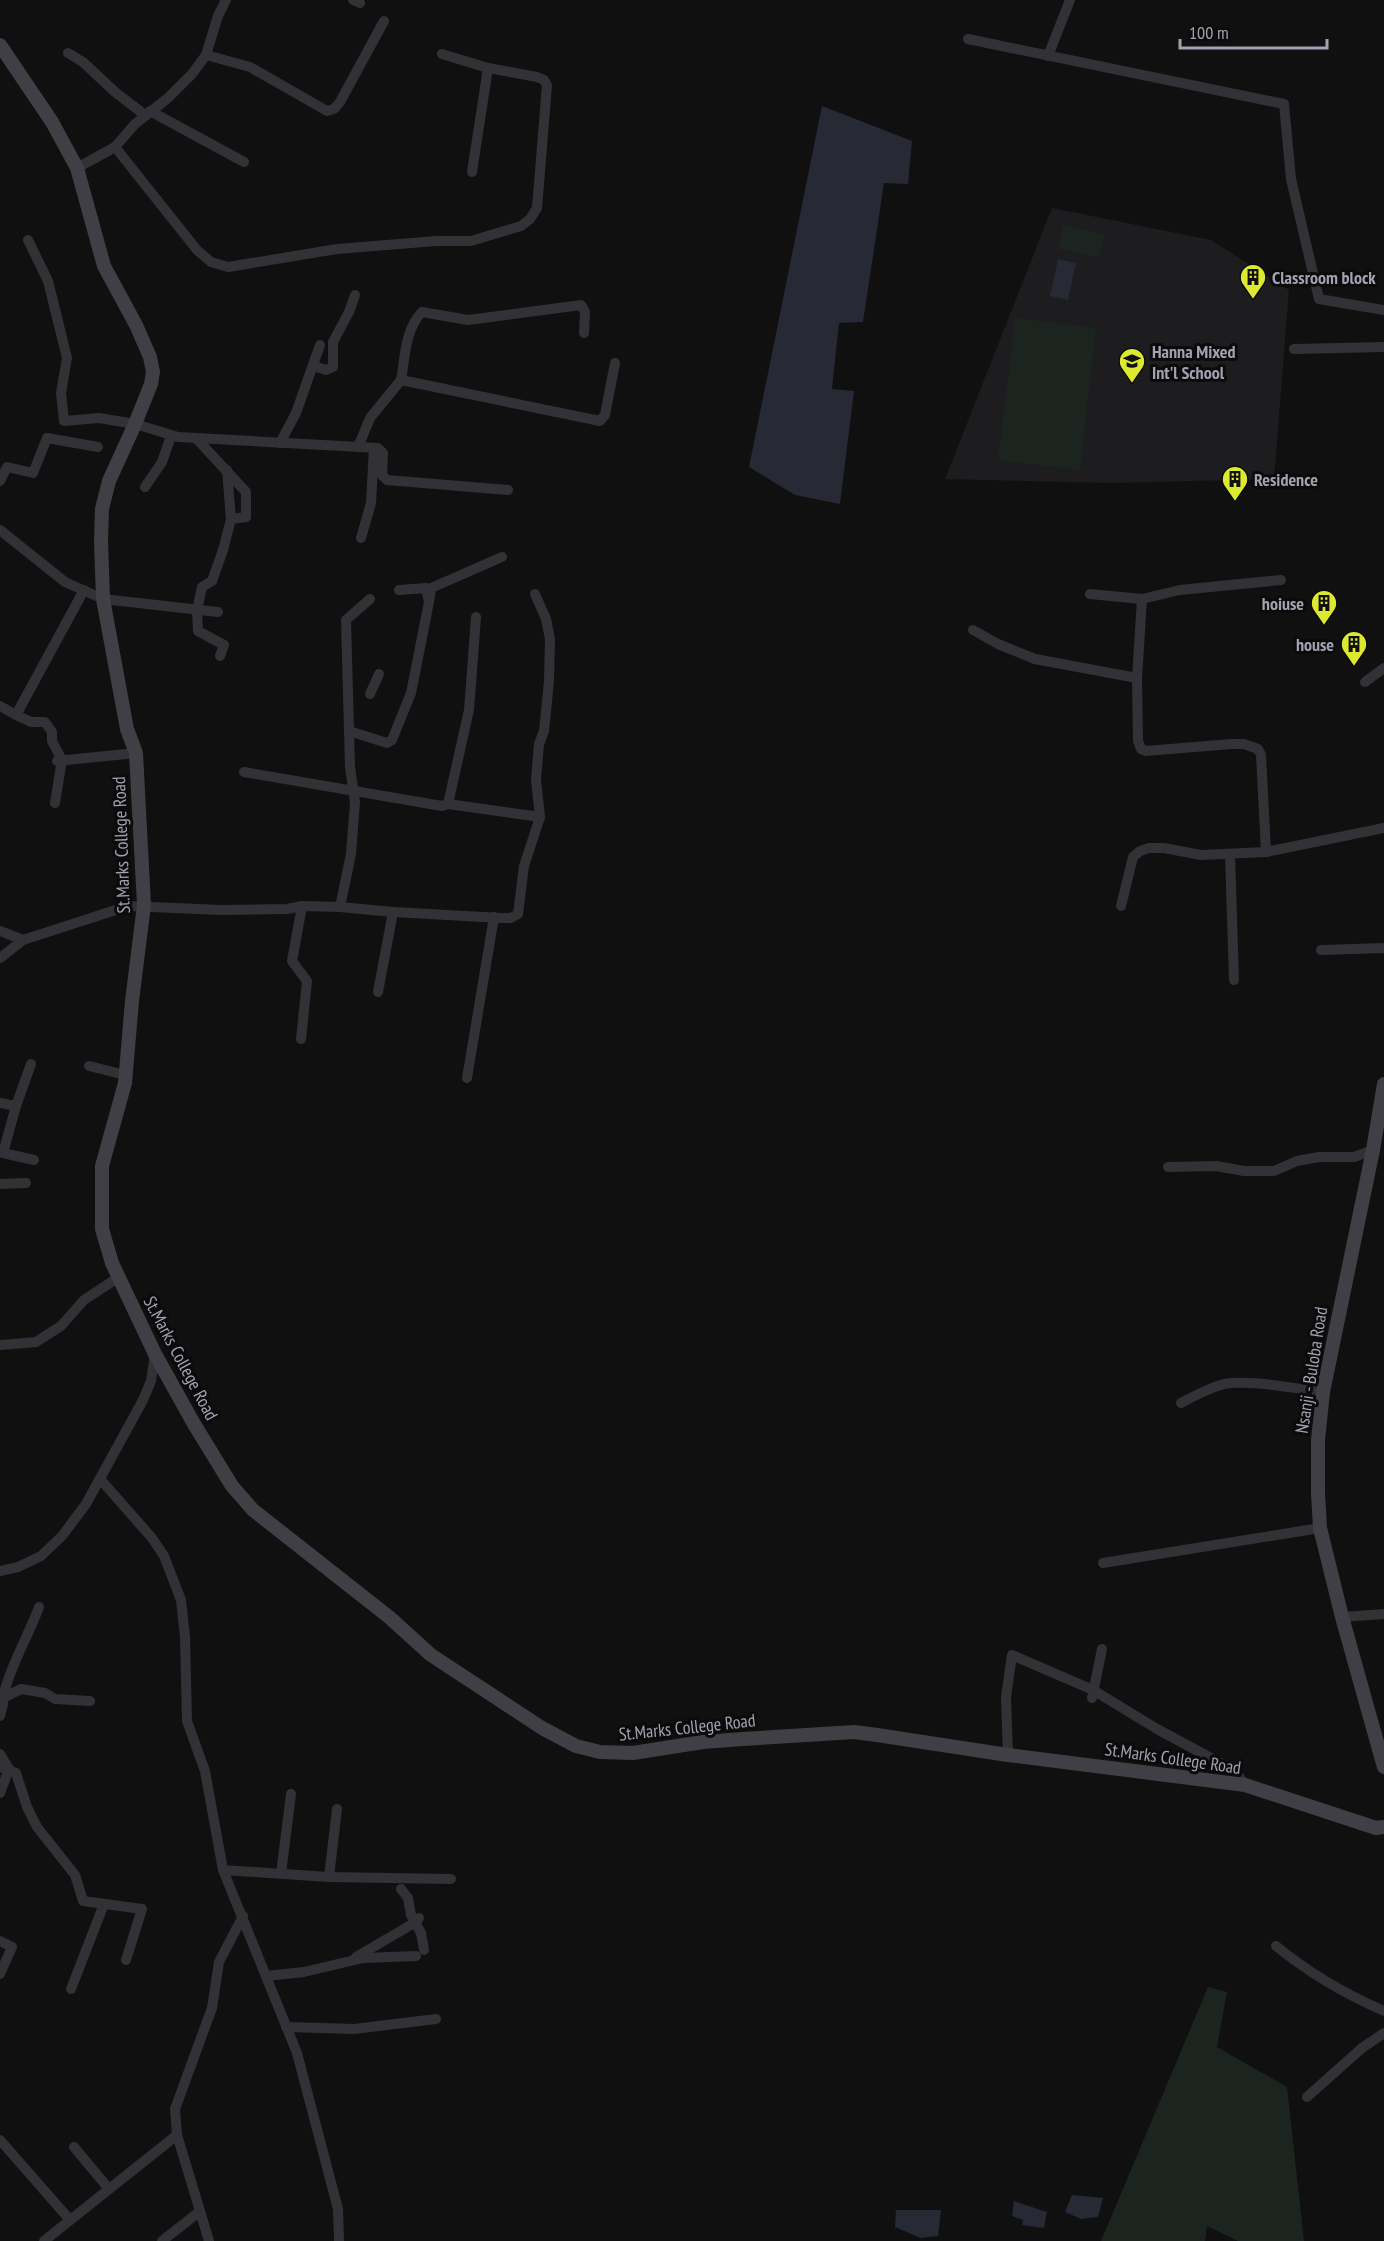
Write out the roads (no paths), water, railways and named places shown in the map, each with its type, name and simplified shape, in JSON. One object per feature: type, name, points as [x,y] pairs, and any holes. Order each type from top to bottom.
[{"type":"main road","name":"St.Marks College Road","points":[[0,45],[52,122],[77,168],[104,266],[136,325],[150,357],[153,372],[151,384],[135,424],[109,481],[102,509],[103,599],[127,729],[136,753],[144,905],[125,1075],[102,1166],[102,1229],[112,1263],[155,1354],[227,1477],[253,1510],[389,1617],[431,1655],[542,1728],[576,1746],[600,1752],[633,1753],[703,1742],[854,1732],[1008,1755],[1245,1785],[1376,1827],[1384,1827]]},
{"type":"main road","name":"Nsanji - Buloba Road","points":[[1384,1084],[1373,1150],[1323,1392],[1318,1440],[1320,1528],[1384,1767]]},
{"type":"street","points":[[77,168],[115,147],[148,113],[168,98],[192,74],[206,55],[218,16],[226,0]]},
{"type":"street","points":[[1048,56],[1070,0]]},
{"type":"street","points":[[206,55],[250,67],[327,111],[334,109],[340,102],[384,21]]},
{"type":"street","points":[[968,39],[1284,104],[1291,179],[1319,299],[1384,310]]},
{"type":"street","points":[[68,53],[82,62],[115,92],[148,113],[243,162]]},
{"type":"street","points":[[115,147],[196,250],[211,261],[228,267],[337,249],[436,241],[471,241],[521,226],[530,219],[537,208],[547,85],[544,80],[537,77],[488,68],[442,54]]},
{"type":"street","points":[[472,172],[488,68]]},
{"type":"street","points":[[28,240],[48,281],[67,358],[61,393],[64,421],[99,418],[135,424],[171,436],[378,448],[383,453],[382,475],[387,480],[508,490]]},
{"type":"street","points":[[314,366],[326,370],[333,367],[333,342],[355,295]]},
{"type":"street","points":[[358,447],[370,418],[401,380],[409,335],[415,319],[422,312],[468,320],[581,305],[585,312],[584,333]]},
{"type":"street","points":[[280,442],[296,413],[320,345]]},
{"type":"street","points":[[1294,349],[1384,347]]},
{"type":"street","points":[[401,380],[600,421],[605,415],[615,363]]},
{"type":"street","points":[[145,487],[162,462],[171,436]]},
{"type":"street","points":[[0,481],[7,467],[33,473],[48,438],[98,447]]},
{"type":"street","points":[[196,438],[246,492],[246,517],[231,519]]},
{"type":"street","points":[[361,538],[371,503],[374,448]]},
{"type":"street","points":[[220,656],[224,645],[198,631],[197,610],[202,587],[212,581],[224,550],[231,519],[227,470]]},
{"type":"street","points":[[0,530],[51,573],[103,599],[218,612]]},
{"type":"street","points":[[349,731],[387,743],[392,740],[411,693],[431,588],[502,557]]},
{"type":"street","points":[[1090,594],[1142,599],[1180,590],[1281,580]]},
{"type":"street","points":[[399,590],[426,588],[429,602]]},
{"type":"street","points":[[16,715],[84,590]]},
{"type":"street","points":[[0,958],[23,940],[128,906],[221,910],[287,909],[302,906],[340,907],[511,918],[518,914],[524,866],[540,817],[536,780],[538,744],[544,731],[550,639],[546,619],[535,594]]},
{"type":"street","points":[[340,907],[351,854],[355,802],[352,790],[349,731],[346,620],[370,599]]},
{"type":"street","points":[[1142,599],[1137,678],[1138,741],[1141,749],[1146,751],[1231,744],[1244,744],[1258,749],[1261,755],[1266,852]]},
{"type":"street","points":[[448,804],[469,711],[476,617]]},
{"type":"street","points":[[973,630],[998,644],[1035,659],[1137,678]]},
{"type":"street","points":[[1365,682],[1384,668]]},
{"type":"street","points":[[370,694],[379,674]]},
{"type":"street","points":[[0,706],[31,722],[45,722],[52,732],[52,741],[59,761],[55,803]]},
{"type":"street","points":[[59,761],[136,753]]},
{"type":"street","points":[[244,772],[442,807],[448,804],[540,817]]},
{"type":"street","points":[[1121,906],[1133,857],[1149,848],[1164,848],[1201,855],[1266,852],[1384,828]]},
{"type":"street","points":[[1230,855],[1234,980]]},
{"type":"street","points":[[301,1039],[307,981],[292,961],[302,906]]},
{"type":"street","points":[[378,992],[393,912]]},
{"type":"street","points":[[467,1078],[494,917]]},
{"type":"street","points":[[0,931],[23,940]]},
{"type":"street","points":[[1322,950],[1384,948]]},
{"type":"street","points":[[31,1064],[15,1106],[3,1153],[34,1160]]},
{"type":"street","points":[[89,1066],[125,1075]]},
{"type":"street","points":[[0,1102],[15,1106]]},
{"type":"street","points":[[1168,1167],[1216,1166],[1244,1171],[1274,1171],[1297,1161],[1319,1157],[1354,1157],[1373,1150]]},
{"type":"street","points":[[0,1184],[26,1183]]},
{"type":"street","points":[[0,1345],[36,1342],[61,1326],[84,1300],[119,1277]]},
{"type":"street","points":[[0,1571],[18,1567],[41,1556],[62,1536],[86,1504],[151,1381],[155,1354]]},
{"type":"street","points":[[1181,1403],[1226,1384],[1323,1392]]},
{"type":"street","points":[[100,1480],[152,1538],[164,1556],[181,1600],[185,1637],[187,1721],[205,1771],[222,1870],[243,1916],[297,2053],[338,2209],[339,2241]]},
{"type":"street","points":[[1104,1563],[1320,1528]]},
{"type":"street","points":[[0,1716],[2,1696],[8,1676],[39,1607]]},
{"type":"street","points":[[1342,1617],[1384,1614]]},
{"type":"street","points":[[1093,1694],[1102,1649]]},
{"type":"street","points":[[1008,1755],[1006,1697],[1012,1656],[1093,1694],[1235,1772],[1245,1785]]},
{"type":"street","points":[[2,1696],[21,1689],[45,1694],[55,1699],[90,1701]]},
{"type":"street","points":[[0,1754],[5,1768],[0,1793]]},
{"type":"street","points":[[5,1768],[16,1773],[27,1807],[37,1827],[75,1875],[83,1901],[142,1909],[126,1960]]},
{"type":"street","points":[[281,1874],[291,1794]]},
{"type":"street","points":[[329,1877],[337,1809]]},
{"type":"street","points":[[222,1870],[329,1877],[451,1879]]},
{"type":"street","points":[[266,1976],[304,1972],[363,1958],[420,1953],[421,1933],[417,1920],[411,1915],[408,1898],[401,1889]]},
{"type":"street","points":[[71,1989],[104,1904]]},
{"type":"street","points":[[209,2241],[177,2135],[175,2109],[212,2008],[219,1962],[243,1916]]},
{"type":"street","points":[[352,1960],[417,1920]]},
{"type":"street","points":[[0,1941],[12,1947],[0,1974]]},
{"type":"street","points":[[1276,1946],[1294,1961],[1337,1989],[1384,2011]]},
{"type":"street","points":[[286,2027],[354,2029],[436,2019]]},
{"type":"street","points":[[1307,2097],[1362,2048],[1384,2033]]},
{"type":"street","points":[[44,2241],[177,2135]]},
{"type":"street","points":[[0,2140],[70,2220]]},
{"type":"street","points":[[74,2147],[109,2189]]},
{"type":"street","points":[[162,2241],[199,2212]]},
{"type":"place","name":"Classroom block","points":[[1253,300]]},
{"type":"place","name":"Hanna Mixed Int'l School","points":[[1132,384]]},
{"type":"place","name":"Residence","points":[[1235,502]]},
{"type":"place","name":"hoiuse","points":[[1324,626]]},
{"type":"place","name":"house","points":[[1354,667]]}]
